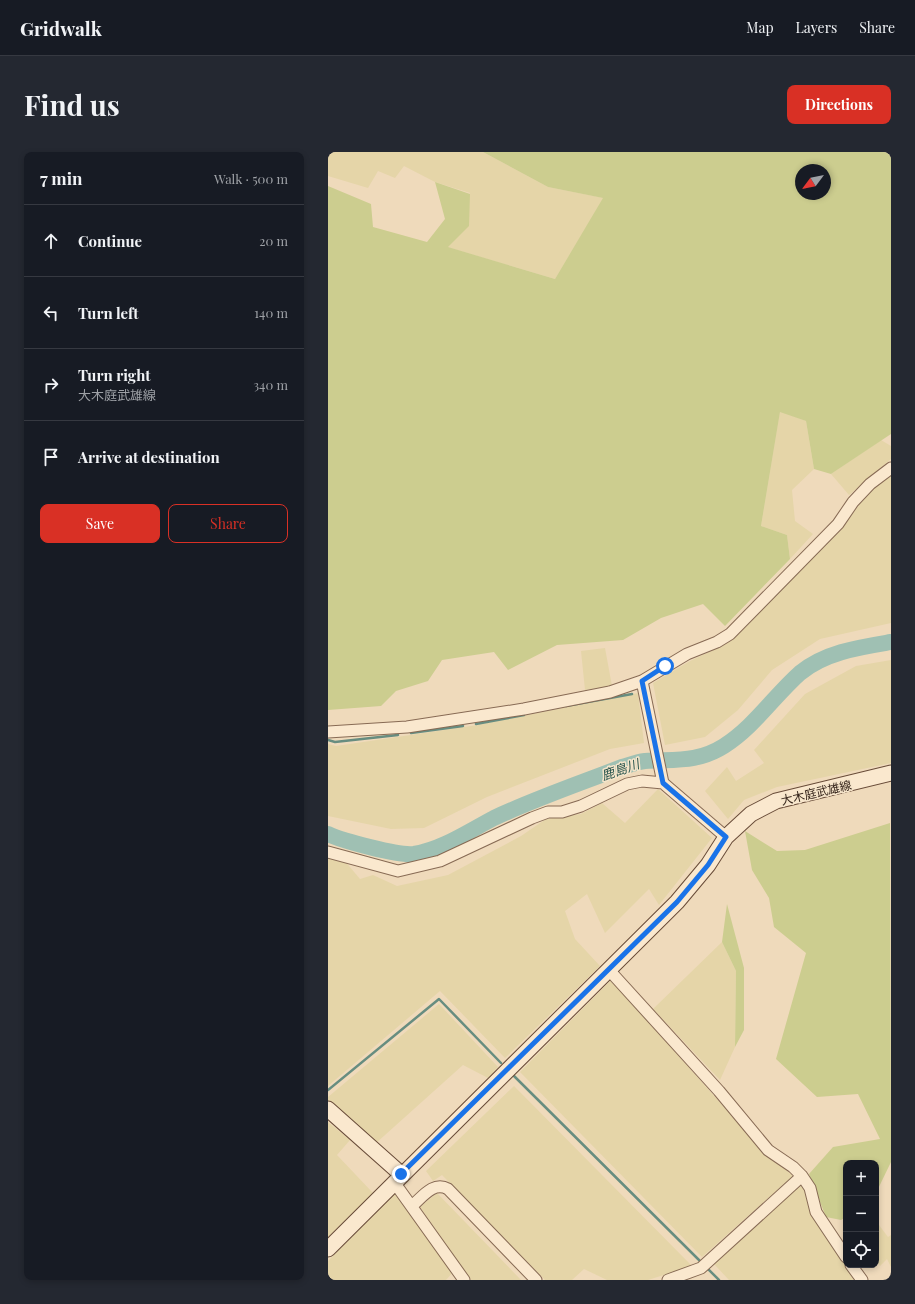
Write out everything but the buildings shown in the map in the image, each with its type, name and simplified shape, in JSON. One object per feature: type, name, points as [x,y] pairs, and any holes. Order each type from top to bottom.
[{"type":"main road","name":"大木庭武雄線","points":[[328,1249],[677,902],[708,865],[726,837],[751,814],[776,801],[891,773]]},
{"type":"main road","points":[[328,1109],[398,1178]]},
{"type":"street","points":[[328,732],[407,727],[524,709],[610,692],[642,681],[687,654],[717,642],[730,634],[838,524],[853,502],[870,484],[891,468]]},
{"type":"street","points":[[642,681],[662,780],[726,837]]},
{"type":"street","points":[[328,852],[398,871],[440,861],[532,818],[548,812],[562,812],[580,806],[627,784],[642,781],[662,780]]},
{"type":"street","points":[[608,970],[719,1090],[768,1150],[793,1167],[802,1176],[810,1188],[816,1212],[843,1253]]},
{"type":"street","points":[[668,1280],[704,1265],[802,1176]]},
{"type":"street","points":[[398,1178],[413,1205],[464,1280]]},
{"type":"street","points":[[413,1205],[434,1186],[442,1186],[448,1189],[536,1280]]},
{"type":"street","points":[[853,1268],[862,1280]]},
{"type":"shaded area","points":[[328,152],[483,152],[548,187],[604,198],[555,279],[447,247],[470,193],[435,182],[404,166],[395,178],[378,171],[368,188],[328,176]]},
{"type":"shaded area","points":[[780,411],[806,421],[814,469],[792,490],[795,521],[813,534],[790,559],[787,535],[761,526]]},
{"type":"shaded area","points":[[881,440],[891,446],[891,459],[849,495],[831,474]]},
{"type":"shaded area","points":[[891,476],[891,623],[820,639],[772,670],[738,710],[705,737],[665,745],[653,683],[690,661],[726,644],[841,530],[871,488]]},
{"type":"shaded area","points":[[605,648],[612,686],[585,690],[581,651]]},
{"type":"shaded area","points":[[891,660],[891,763],[777,787],[744,800],[728,819],[705,791],[727,767],[736,781],[764,763],[754,750],[805,694],[856,666]]},
{"type":"shaded area","points":[[638,693],[644,743],[610,749],[487,797],[424,828],[391,829],[328,816],[328,744],[336,746],[478,725]]},
{"type":"shaded area","points":[[658,789],[712,838],[659,905],[649,889],[605,933],[587,894],[565,911],[575,939],[600,966],[505,1058],[440,991],[328,1086],[328,857],[344,860],[360,879],[373,875],[397,886],[448,875],[521,836],[546,819],[581,814],[602,803],[625,823]]},
{"type":"shaded area","points":[[722,942],[736,971],[735,1047],[720,1080],[653,1009]]},
{"type":"shaded area","points":[[611,980],[765,1153],[793,1176],[702,1257],[520,1072]]},
{"type":"shaded area","points":[[439,1004],[498,1067],[488,1078],[463,1065],[375,1144],[328,1102],[328,1097]]},
{"type":"shaded area","points":[[514,1086],[692,1266],[648,1280],[607,1280],[584,1269],[572,1280],[545,1280],[442,1175],[433,1181],[426,1171]]},
{"type":"shaded area","points":[[328,1122],[350,1140],[337,1155],[373,1193],[328,1237]]},
{"type":"shaded area","points":[[802,1181],[843,1256],[843,1268],[848,1268],[858,1280],[729,1280],[714,1264]]},
{"type":"shaded area","points":[[396,1193],[454,1271],[446,1280],[328,1280],[328,1261]]},
{"type":"shaded area","points":[[437,1193],[521,1280],[471,1280],[420,1207]]},
{"type":"shaded area","points":[[879,1225],[888,1237],[891,1235],[891,1267],[887,1259],[880,1266]]},
{"type":"green space","points":[[483,152],[891,152],[891,434],[831,474],[814,469],[806,421],[780,412],[761,526],[787,535],[790,559],[725,626],[703,604],[661,618],[623,640],[557,645],[508,670],[494,652],[442,660],[428,681],[396,691],[381,706],[328,710],[328,186],[371,204],[373,227],[427,242],[445,219],[435,182],[470,194],[469,226],[448,247],[555,279],[603,198],[548,187]]},
{"type":"green space","points":[[890,823],[891,1162],[879,1187],[879,1160],[843,1160],[843,1219],[841,1220],[826,1217],[809,1174],[833,1147],[880,1139],[858,1094],[817,1097],[776,1059],[806,953],[774,927],[769,898],[752,870],[745,831],[777,851],[805,850]]},
{"type":"green space","points":[[727,904],[744,968],[744,1030],[735,1047],[736,971],[722,942]]},
{"type":"waterway","name":"鹿島川","points":[[328,834],[358,844],[396,853],[414,854],[425,852],[456,839],[509,811],[622,767],[645,761],[695,758],[714,751],[724,746],[745,730],[790,682],[810,666],[832,655],[891,642]]},
{"type":"waterway","points":[[566,706],[632,694]]},
{"type":"waterway","points":[[476,724],[524,715]]},
{"type":"waterway","points":[[411,733],[463,726]]},
{"type":"waterway","points":[[328,740],[335,742],[398,735]]},
{"type":"waterway","points":[[328,1090],[439,999],[501,1063]]},
{"type":"waterway","points":[[514,1076],[702,1263]]},
{"type":"waterway","points":[[707,1268],[719,1280]]},
{"type":"route","points":[[401,1174],[677,902],[708,865],[726,837],[663,783],[642,681],[665,666]]}]
